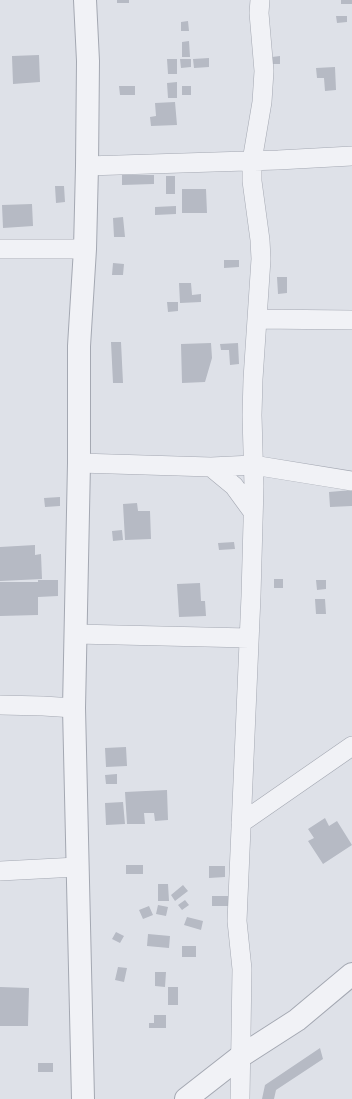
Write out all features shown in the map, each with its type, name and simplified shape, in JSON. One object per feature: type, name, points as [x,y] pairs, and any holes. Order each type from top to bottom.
[{"type":"street","points":[[83,1099],[74,708],[80,346],[85,249],[87,166],[88,61],[85,0]]},
{"type":"street","points":[[240,1099],[242,969],[237,921],[251,596],[254,486],[252,415],[260,259],[260,240],[252,181],[252,161],[262,102],[264,71],[259,13],[260,0]]},
{"type":"street","points":[[87,166],[252,161],[352,156]]},
{"type":"street","points":[[0,249],[85,249]]},
{"type":"street","points":[[257,319],[352,320]]},
{"type":"street","points":[[79,463],[211,467],[253,465],[352,481]]},
{"type":"street","points":[[211,467],[234,486],[253,512]]},
{"type":"street","points":[[75,634],[248,638]]},
{"type":"street","points":[[0,705],[74,708]]},
{"type":"street","points":[[241,823],[352,746]]},
{"type":"street","points":[[0,871],[77,867]]},
{"type":"street","points":[[186,1099],[241,1056],[297,1020],[352,974]]},
{"type":"building","points":[[117,0],[129,0],[129,3],[117,3]]},
{"type":"building","points":[[341,0],[352,0],[352,4],[341,4]]},
{"type":"building","points":[[336,16],[347,16],[347,22],[337,23]]},
{"type":"building","points":[[188,21],[189,31],[181,31],[181,22]]},
{"type":"building","points":[[189,41],[190,57],[182,57],[182,42]]},
{"type":"building","points":[[39,55],[40,82],[13,84],[12,56]]},
{"type":"building","points":[[280,56],[280,64],[272,64],[272,57]]},
{"type":"building","points":[[209,58],[209,67],[194,68],[193,59]]},
{"type":"building","points":[[167,59],[177,59],[177,74],[168,74]]},
{"type":"building","points":[[180,59],[191,59],[191,67],[181,68]]},
{"type":"building","points":[[335,67],[336,90],[325,91],[324,78],[317,78],[316,68]]},
{"type":"building","points":[[177,82],[177,98],[168,98],[167,83]]},
{"type":"building","points":[[119,86],[135,86],[135,95],[120,95]]},
{"type":"building","points":[[182,86],[191,86],[191,95],[182,95]]},
{"type":"building","points":[[175,102],[177,125],[151,126],[150,117],[156,116],[155,103]]},
{"type":"building","points":[[122,175],[154,175],[154,184],[122,185]]},
{"type":"building","points":[[166,176],[175,176],[175,194],[166,194]]},
{"type":"building","points":[[55,186],[64,186],[65,202],[56,203]]},
{"type":"building","points":[[182,189],[206,189],[207,213],[182,213]]},
{"type":"building","points":[[32,204],[33,226],[3,228],[2,205]]},
{"type":"building","points":[[176,206],[176,214],[155,215],[155,207]]},
{"type":"building","points":[[123,217],[125,237],[114,237],[113,218]]},
{"type":"building","points":[[224,260],[239,260],[239,267],[224,268]]},
{"type":"building","points":[[113,263],[124,264],[123,275],[112,275]]},
{"type":"building","points":[[277,277],[287,277],[287,293],[278,294]]},
{"type":"building","points":[[179,283],[191,283],[192,295],[201,294],[201,302],[180,303]]},
{"type":"building","points":[[167,302],[178,302],[178,311],[168,312]]},
{"type":"building","points":[[111,342],[121,342],[123,383],[113,383]]},
{"type":"building","points":[[211,343],[212,358],[205,382],[182,383],[181,344]]},
{"type":"building","points":[[238,343],[239,364],[230,365],[229,350],[221,350],[220,344]]},
{"type":"building","points":[[352,490],[352,506],[330,507],[329,492]]},
{"type":"building","points":[[60,497],[60,506],[45,507],[44,498]]},
{"type":"building","points":[[137,503],[138,511],[150,511],[151,539],[125,540],[123,504]]},
{"type":"building","points":[[122,530],[123,540],[113,541],[112,531]]},
{"type":"building","points":[[234,542],[235,549],[219,550],[218,543]]},
{"type":"building","points":[[35,545],[35,555],[41,554],[42,579],[0,581],[0,547]]},
{"type":"building","points":[[274,579],[283,579],[283,588],[274,588]]},
{"type":"building","points":[[38,580],[58,580],[58,596],[38,597],[38,615],[0,616],[0,582],[38,582]]},
{"type":"building","points":[[316,580],[326,580],[326,589],[317,590]]},
{"type":"building","points":[[200,583],[201,601],[205,601],[206,616],[179,617],[177,584]]},
{"type":"building","points":[[315,599],[325,599],[326,614],[316,614]]},
{"type":"building","points":[[126,747],[127,766],[106,767],[105,748]]},
{"type":"building","points":[[117,774],[117,784],[106,784],[105,775]]},
{"type":"building","points":[[167,790],[168,820],[155,821],[154,813],[144,813],[145,824],[127,824],[125,792]]},
{"type":"building","points":[[123,802],[125,824],[106,825],[105,803]]},
{"type":"building","points":[[325,818],[329,826],[337,821],[352,845],[323,864],[308,841],[314,838],[308,829]]},
{"type":"building","points":[[126,865],[143,865],[143,874],[126,874]]},
{"type":"building","points":[[209,866],[225,866],[225,877],[209,878]]},
{"type":"building","points":[[158,884],[168,884],[169,901],[158,901]]},
{"type":"building","points":[[183,885],[188,891],[175,901],[171,895]]},
{"type":"building","points":[[212,896],[230,896],[230,906],[212,906]]},
{"type":"building","points":[[185,900],[189,905],[182,910],[178,905]]},
{"type":"building","points":[[158,905],[168,907],[166,916],[156,914]]},
{"type":"building","points":[[149,906],[153,915],[143,919],[139,910]]},
{"type":"building","points":[[187,917],[203,921],[201,930],[184,925]]},
{"type":"building","points":[[116,932],[124,936],[120,943],[112,939]]},
{"type":"building","points":[[148,934],[170,936],[169,948],[147,946]]},
{"type":"building","points":[[182,946],[196,946],[196,957],[182,957]]},
{"type":"building","points":[[118,967],[127,968],[124,982],[115,980]]},
{"type":"building","points":[[155,972],[166,972],[165,987],[155,986]]},
{"type":"building","points":[[0,987],[29,988],[28,1026],[0,1026]]},
{"type":"building","points":[[168,987],[178,987],[178,1005],[168,1005]]},
{"type":"building","points":[[154,1015],[166,1015],[166,1028],[149,1028],[149,1023],[154,1023]]},
{"type":"building","points":[[320,1048],[323,1059],[276,1090],[274,1099],[262,1099],[265,1085]]},
{"type":"building","points":[[38,1063],[53,1063],[53,1072],[38,1072]]}]
